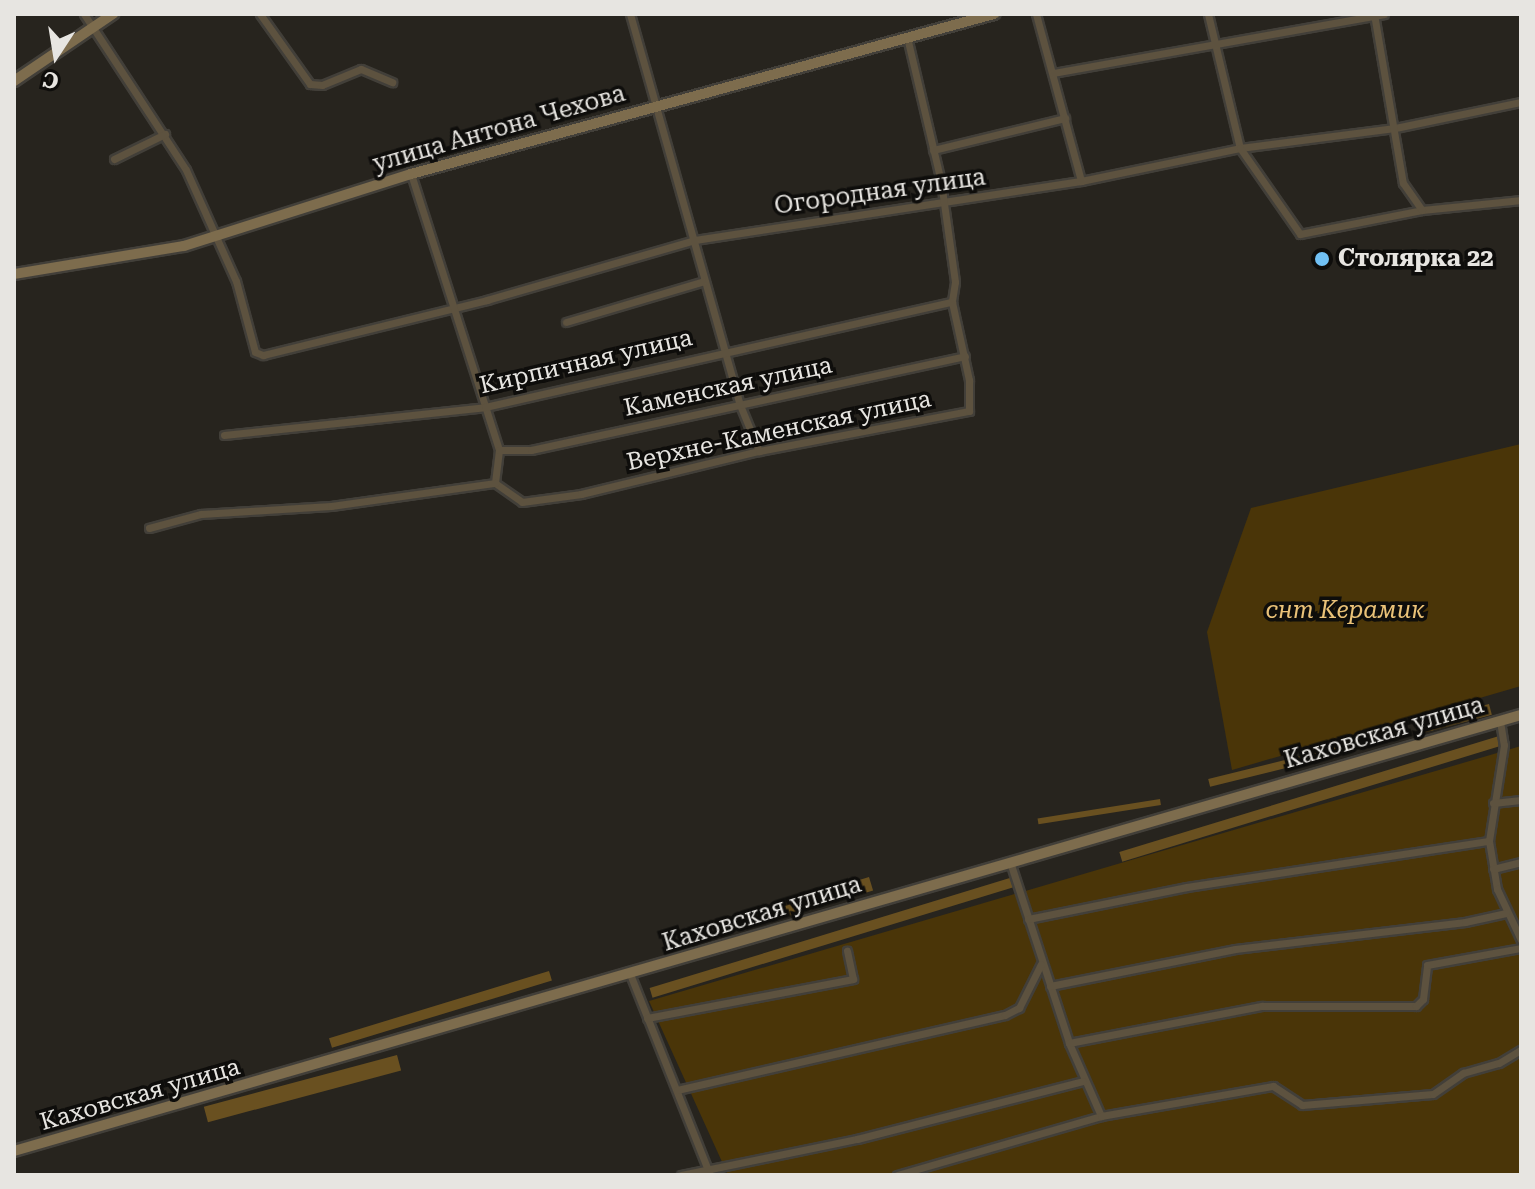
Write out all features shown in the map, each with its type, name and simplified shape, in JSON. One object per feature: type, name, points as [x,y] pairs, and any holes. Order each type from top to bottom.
[{"type":"main road","points":[[14,81],[113,14]]},
{"type":"main road","name":"улица Антона Чехова","points":[[14,274],[140,255],[215,236],[411,174],[994,14]]},
{"type":"main road","name":"Каховская улица","points":[[14,1151],[630,974],[1009,860],[1521,715]]},
{"type":"street","points":[[84,14],[165,134],[215,236]]},
{"type":"street","points":[[260,14],[313,85],[361,69],[392,82]]},
{"type":"street","points":[[630,14],[659,105],[724,352],[740,405],[759,451]]},
{"type":"street","points":[[1036,14],[1081,181]]},
{"type":"street","points":[[1208,14],[1240,148],[1300,234],[1422,210],[1521,200]]},
{"type":"street","points":[[1053,73],[1384,14]]},
{"type":"street","points":[[1374,15],[1405,190],[1422,210]]},
{"type":"street","name":"Верхне-Каменская улица","points":[[495,483],[513,500],[534,501],[759,451],[969,411],[965,356],[952,302],[955,282],[943,204],[907,37]]},
{"type":"street","name":"Огородная улица","points":[[215,236],[239,287],[255,349],[271,354],[695,240],[1081,181],[1240,148],[1395,128],[1521,102]]},
{"type":"street","name":"Огородная улица","points":[[933,150],[1065,118]]},
{"type":"street","points":[[114,159],[165,134]]},
{"type":"street","points":[[149,528],[201,514],[333,506],[495,483],[499,450],[411,174]]},
{"type":"street","points":[[566,322],[704,281]]},
{"type":"street","name":"Кирпичная улица","points":[[224,435],[485,407],[952,302]]},
{"type":"street","name":"Каменская улица","points":[[499,450],[531,450],[965,356]]},
{"type":"street","points":[[1500,721],[1504,745],[1489,841],[1493,869],[1506,913],[1521,940]]},
{"type":"street","points":[[1493,803],[1521,800]]},
{"type":"street","points":[[1028,919],[1187,887],[1489,841]]},
{"type":"street","points":[[1009,860],[1069,1043],[1083,1081],[1101,1116]]},
{"type":"street","points":[[1493,869],[1521,862]]},
{"type":"street","points":[[1050,986],[1235,949],[1465,922],[1506,913]]},
{"type":"street","points":[[1069,1043],[1262,1006],[1416,1006],[1423,999],[1427,965],[1521,948]]},
{"type":"street","points":[[647,1018],[853,979],[847,951]]},
{"type":"street","points":[[677,1090],[1005,1015],[1019,1008],[1041,964]]},
{"type":"street","points":[[630,974],[709,1171]]},
{"type":"street","points":[[897,1175],[1101,1116],[1273,1086],[1302,1105],[1433,1094],[1463,1073],[1499,1063],[1521,1050]]},
{"type":"street","points":[[681,1175],[857,1139],[1083,1081]]},
{"type":"green space","name":"снт Керамик","points":[[1521,444],[1521,686],[1232,770],[1207,632],[1251,508]]},
{"type":"green space","points":[[1521,746],[1521,1175],[728,1175],[649,1001]]},
{"type":"shaded area","points":[[1489,704],[1492,715],[1425,732],[1422,722]]},
{"type":"shaded area","points":[[1499,736],[1502,746],[1122,862],[1119,852]]},
{"type":"shaded area","points":[[1345,745],[1347,753],[1210,787],[1208,779]]},
{"type":"shaded area","points":[[1160,799],[1161,805],[1038,824],[1038,818]]},
{"type":"shaded area","points":[[869,877],[873,890],[755,926],[751,913]]},
{"type":"shaded area","points":[[1013,877],[1016,887],[653,998],[650,988]]},
{"type":"shaded area","points":[[549,971],[552,981],[332,1048],[329,1038]]},
{"type":"shaded area","points":[[397,1055],[401,1070],[208,1122],[204,1107]]},
{"type":"place","name":"Столярка 22","points":[[1322,259]]}]
